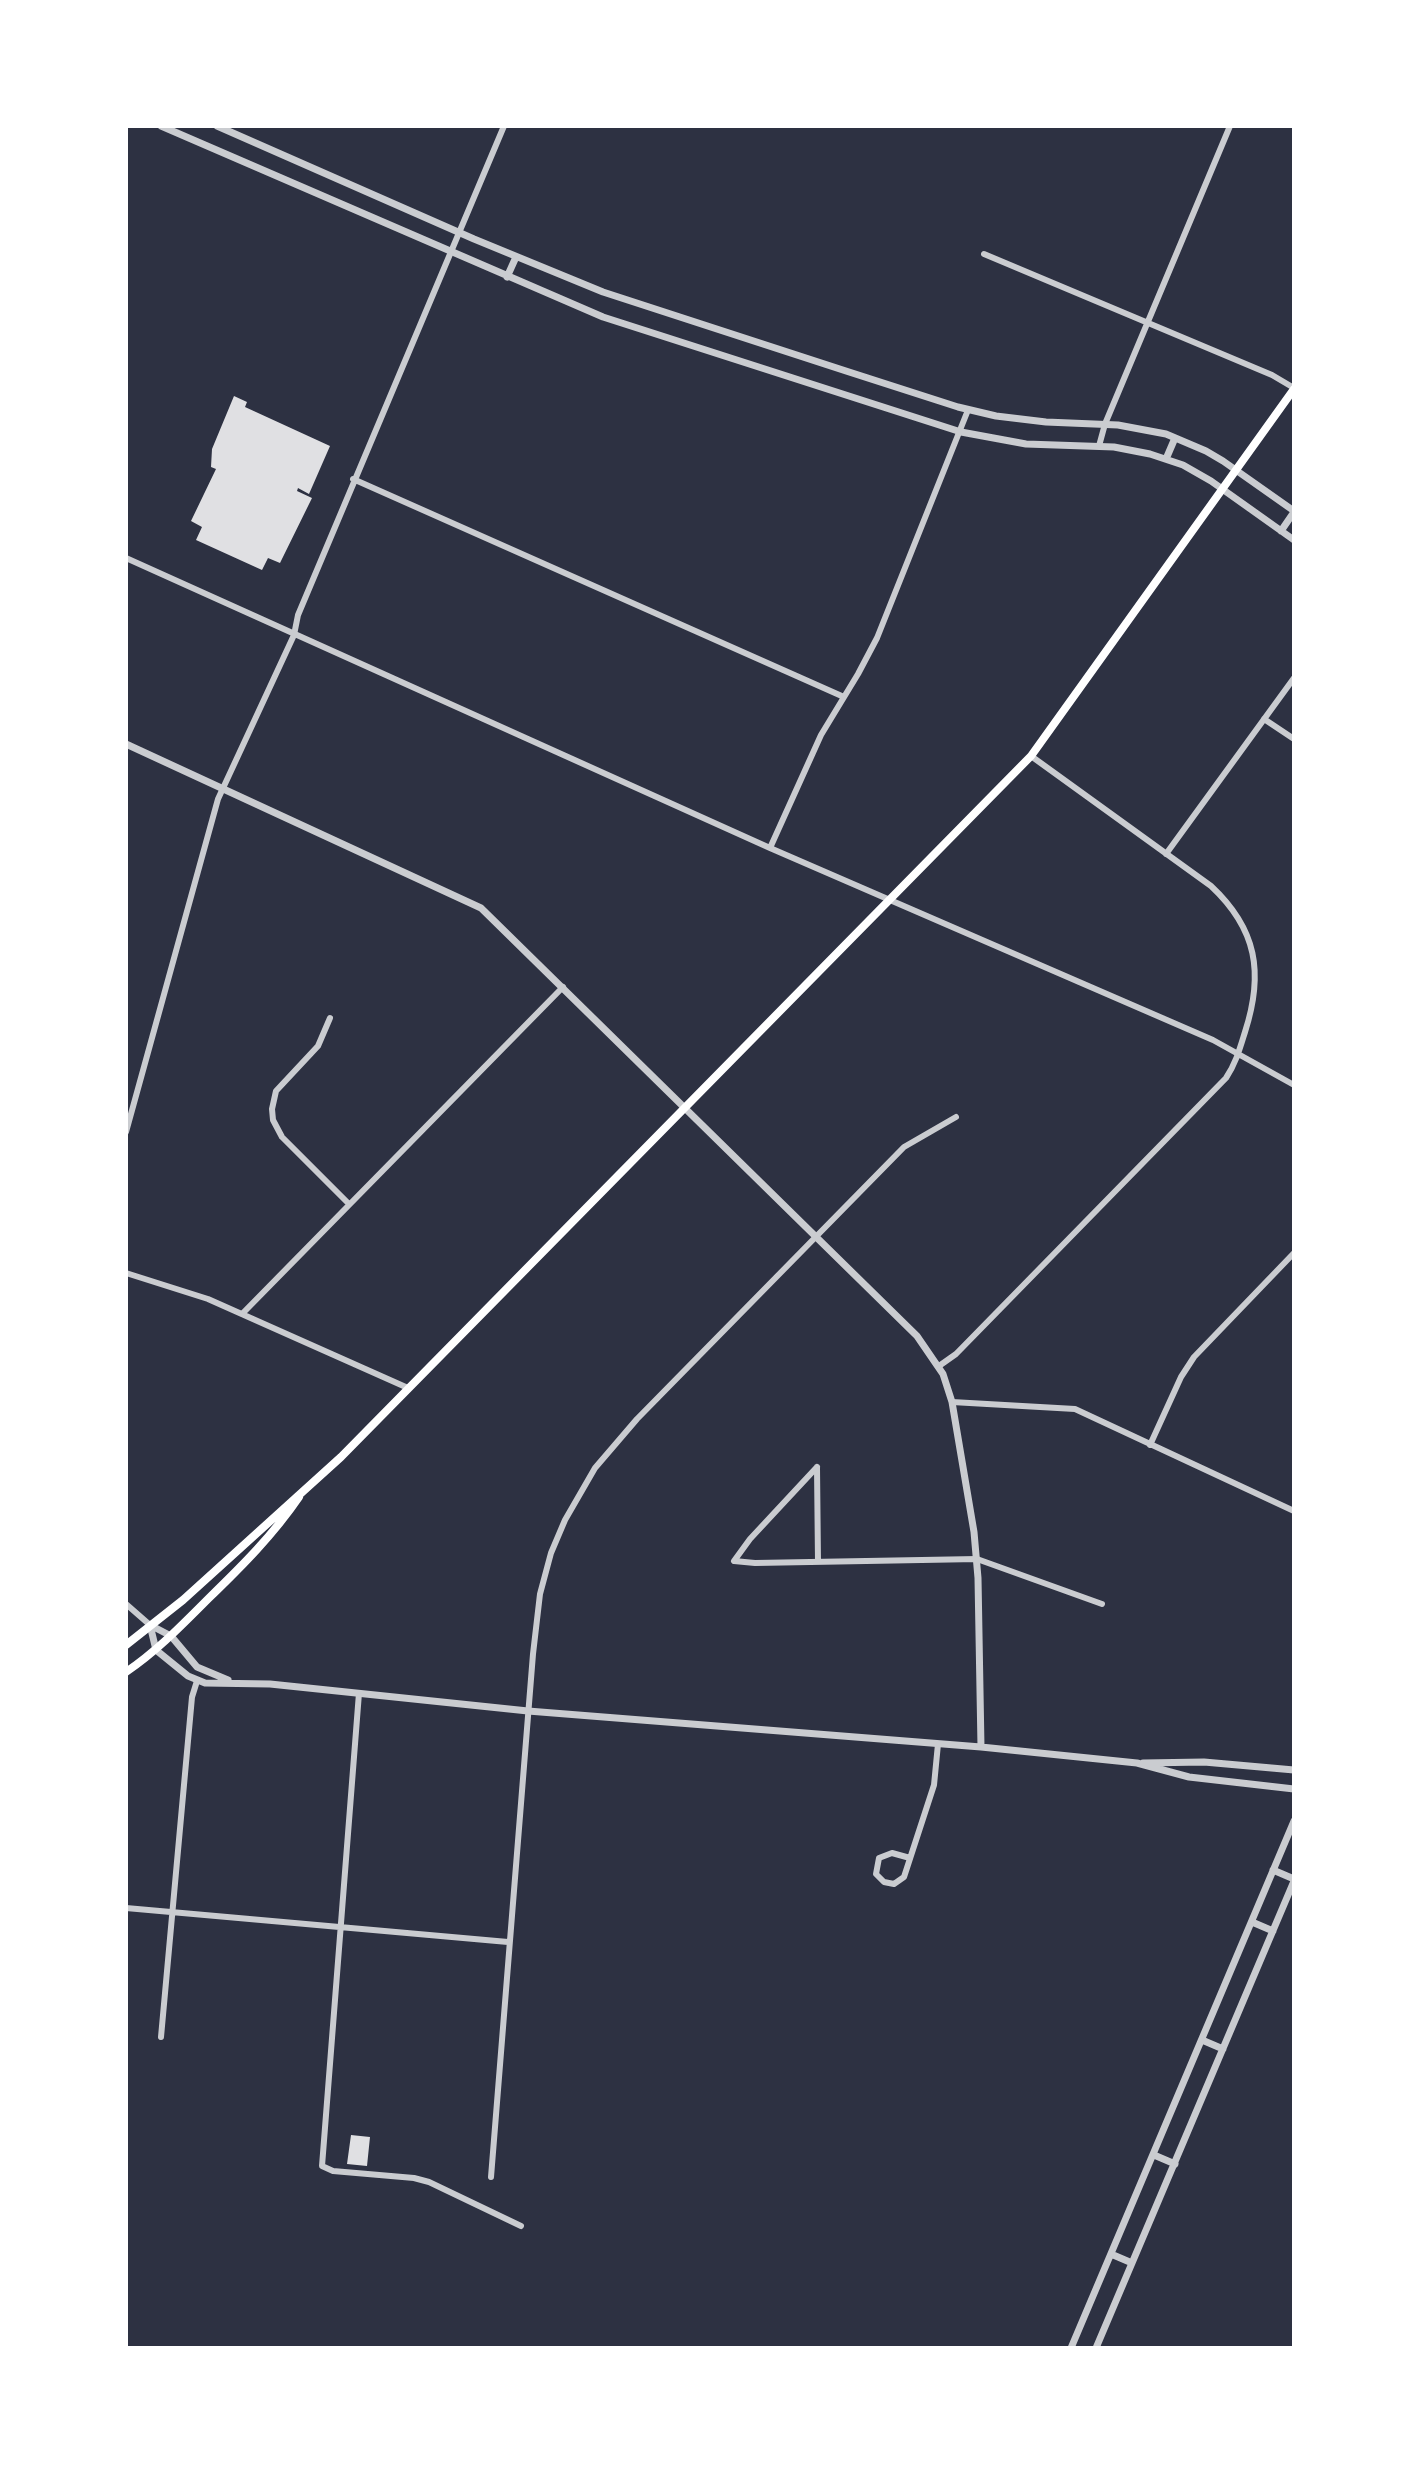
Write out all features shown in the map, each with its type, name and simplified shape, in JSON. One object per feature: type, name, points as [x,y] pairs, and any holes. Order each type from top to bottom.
[{"type":"main road","points":[[126,1645],[183,1600],[341,1457],[1031,756],[1294,388]]},
{"type":"main road","points":[[126,1672],[171,1636],[281,1523],[307,1487]]},
{"type":"street","points":[[161,126],[594,314],[961,432],[1026,444],[1134,450],[1166,459],[1194,470],[1294,540]]},
{"type":"street","points":[[217,126],[603,292],[968,410],[1021,420],[1137,427],[1175,438],[1206,451],[1294,512],[1281,531]]},
{"type":"street","points":[[126,1132],[222,788],[294,635],[298,615],[353,479],[504,126]]},
{"type":"street","points":[[1099,446],[1105,424],[1230,126]]},
{"type":"street","points":[[385,223],[393,204]]},
{"type":"street","points":[[984,254],[1272,375],[1294,388]]},
{"type":"street","points":[[507,277],[516,257]]},
{"type":"street","points":[[770,848],[821,735],[877,638],[968,410]]},
{"type":"street","points":[[1166,459],[1175,438]]},
{"type":"street","points":[[353,479],[844,697]]},
{"type":"street","points":[[126,558],[770,848],[1239,1053],[1294,1085]]},
{"type":"street","points":[[1166,854],[1294,678]]},
{"type":"street","points":[[1264,719],[1294,739]]},
{"type":"street","points":[[126,744],[477,905],[917,1336],[939,1366],[952,1402],[977,1559],[981,1747]]},
{"type":"street","points":[[939,1366],[956,1354],[1217,1088],[1231,1071],[1239,1053],[1256,985],[1250,941],[1224,898],[1031,756]]},
{"type":"street","points":[[242,1314],[563,987]]},
{"type":"street","points":[[330,1018],[318,1046],[276,1091],[273,1120],[282,1137],[349,1204]]},
{"type":"street","points":[[491,2177],[533,1654],[543,1577],[555,1542],[579,1493],[615,1443],[904,1147],[956,1117]]},
{"type":"street","points":[[1150,1445],[1181,1377],[1194,1357],[1294,1253]]},
{"type":"street","points":[[126,1273],[188,1291],[408,1388]]},
{"type":"street","points":[[952,1402],[1067,1407],[1294,1511]]},
{"type":"street","points":[[818,1562],[817,1467],[750,1539],[734,1561],[755,1563],[818,1562],[977,1559],[1102,1604]]},
{"type":"street","points":[[126,1604],[150,1625],[171,1636],[197,1667],[232,1682]]},
{"type":"street","points":[[150,1625],[156,1650],[197,1681],[1137,1763],[1204,1762],[1294,1770]]},
{"type":"street","points":[[161,2037],[192,1697],[197,1681]]},
{"type":"street","points":[[359,1693],[322,2166],[333,2171],[429,2182],[521,2226]]},
{"type":"street","points":[[910,1858],[892,1853],[879,1858],[876,1874],[884,1882],[894,1884],[904,1877],[934,1785],[938,1744]]},
{"type":"street","points":[[1203,1778],[1204,1762]]},
{"type":"street","points":[[1137,1763],[1203,1778],[1294,1789]]},
{"type":"street","points":[[1253,1785],[1255,1766]]},
{"type":"street","points":[[1071,2348],[1294,1821]]},
{"type":"street","points":[[1096,2348],[1294,1880],[1273,1870]]},
{"type":"street","points":[[126,1908],[508,1942]]},
{"type":"street","points":[[1252,1922],[1273,1931]]},
{"type":"street","points":[[1202,2040],[1223,2049]]},
{"type":"street","points":[[1154,2155],[1175,2164]]},
{"type":"street","points":[[1111,2254],[1132,2263]]},
{"type":"building","points":[[234,396],[247,402],[245,407],[330,446],[309,494],[298,488],[297,491],[312,498],[280,563],[268,558],[262,570],[196,540],[202,527],[191,521],[216,469],[211,467],[212,449]]},
{"type":"building","points":[[351,2135],[370,2137],[367,2166],[347,2164]]}]
